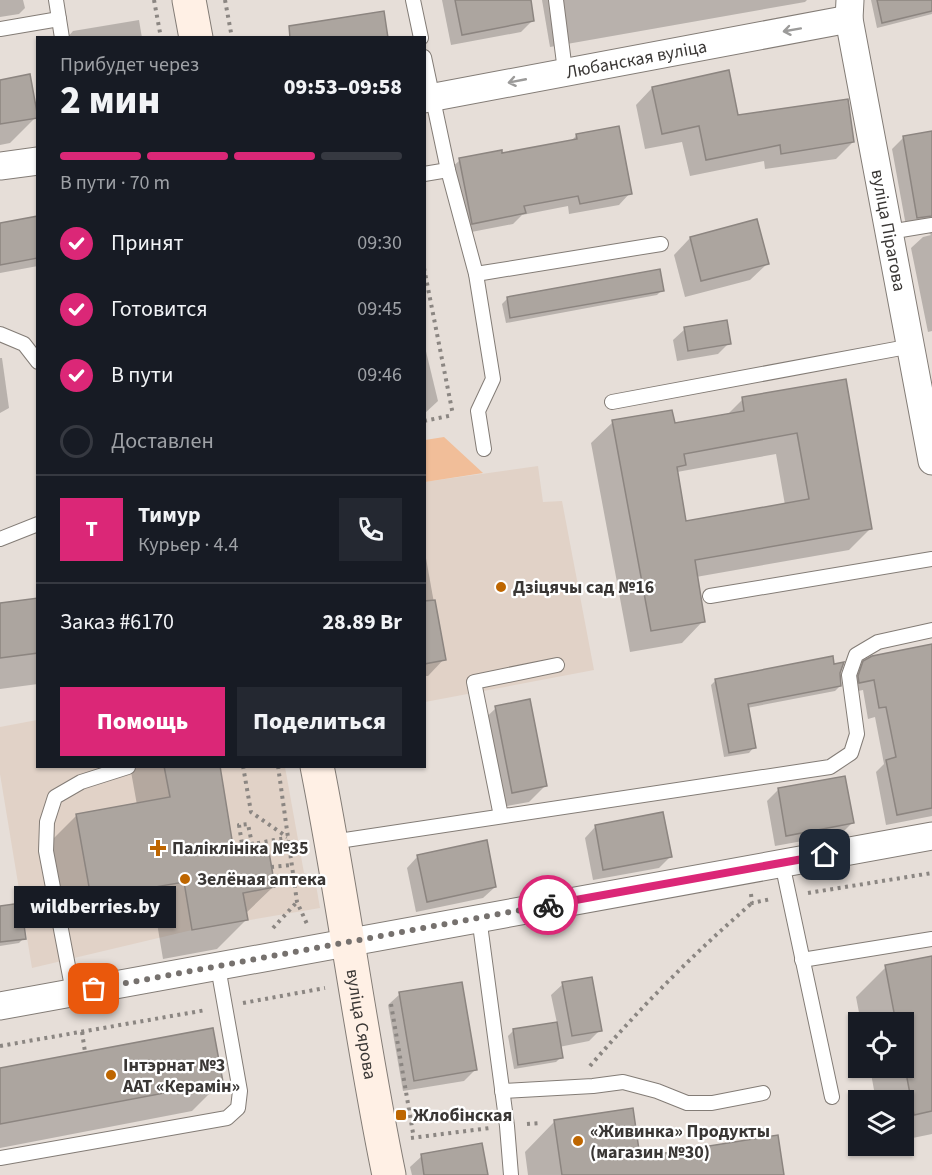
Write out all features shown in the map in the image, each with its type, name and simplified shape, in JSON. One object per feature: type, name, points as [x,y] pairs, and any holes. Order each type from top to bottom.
[{"type":"street","points":[[189,0],[196,36]]},
{"type":"street","name":"Любанская вуліца","points":[[428,98],[849,10]]},
{"type":"street","name":"вуліца Пірагова","points":[[849,10],[932,461]]},
{"type":"street","points":[[0,166],[36,161]]},
{"type":"street","name":"вуліца Сярова","points":[[317,768],[350,943],[377,1119],[388,1175]]},
{"type":"street","points":[[0,1006],[932,836]]},
{"type":"lane","points":[[56,0],[62,36]]},
{"type":"lane","points":[[413,0],[421,36]]},
{"type":"lane","points":[[556,0],[565,71]]},
{"type":"lane","points":[[0,29],[59,19]]},
{"type":"lane","points":[[426,78],[428,98],[476,274],[493,380],[478,411],[484,449]]},
{"type":"lane","points":[[426,174],[448,170]]},
{"type":"lane","points":[[889,232],[932,225]]},
{"type":"lane","points":[[476,274],[661,244]]},
{"type":"lane","points":[[0,334],[24,344],[36,359]]},
{"type":"lane","points":[[612,402],[912,346]]},
{"type":"lane","points":[[0,539],[36,525]]},
{"type":"lane","points":[[710,596],[932,559]]},
{"type":"lane","points":[[332,842],[830,767],[851,753],[857,734],[849,675],[856,655],[878,642],[932,630]]},
{"type":"lane","points":[[501,816],[474,682],[557,665]]},
{"type":"lane","points":[[73,992],[46,850],[47,822],[55,797],[81,782],[125,768]]},
{"type":"lane","points":[[782,863],[832,1097]]},
{"type":"lane","points":[[479,917],[507,1126],[510,1175]]},
{"type":"lane","points":[[802,960],[932,939]]},
{"type":"lane","points":[[0,1158],[226,1118],[238,1108],[240,1091],[218,967]]},
{"type":"lane","points":[[502,1090],[623,1082],[657,1091],[687,1103],[712,1102],[763,1093]]},
{"type":"path","points":[[154,0],[160,36]]},
{"type":"path","points":[[225,0],[232,36]]},
{"type":"path","points":[[426,278],[453,415]]},
{"type":"path","points":[[426,421],[478,411]]},
{"type":"path","points":[[243,768],[250,812],[288,838]]},
{"type":"path","points":[[278,768],[297,902],[310,929]]},
{"type":"path","points":[[243,850],[239,825],[248,824],[252,844],[288,838]]},
{"type":"path","points":[[271,867],[291,865]]},
{"type":"path","points":[[269,932],[297,902]]},
{"type":"path","points":[[572,1087],[619,1032],[683,966],[752,903]]},
{"type":"path","points":[[0,1046],[325,988]]},
{"type":"path","points":[[389,994],[416,1149]]},
{"type":"path","points":[[82,1032],[85,1052]]},
{"type":"path","points":[[414,1138],[541,1123]]},
{"type":"shaded area","points":[[444,437],[483,473],[426,482],[426,440]]},
{"type":"shaded area","name":"Дзіцячы сад №16","points":[[538,466],[543,502],[562,501],[594,670],[426,702],[426,482]]},
{"type":"shaded area","points":[[36,720],[36,768],[285,768],[304,873],[315,879],[320,908],[192,930],[32,968],[0,774],[0,727]]},
{"type":"building","points":[[455,0],[531,0],[534,21],[462,35]]},
{"type":"building","points":[[877,0],[932,0],[932,11],[882,23]]},
{"type":"building","points":[[384,11],[388,36],[290,36],[289,26]]},
{"type":"building","points":[[729,70],[738,115],[848,99],[854,142],[781,154],[780,145],[706,160],[699,126],[662,134],[652,87]]},
{"type":"building","points":[[30,74],[36,118],[0,124],[0,80]]},
{"type":"building","points":[[619,126],[632,194],[580,204],[578,196],[524,206],[526,213],[472,224],[459,158],[502,150],[502,153],[577,139],[576,134]]},
{"type":"building","points":[[932,131],[932,216],[917,218],[903,136]]},
{"type":"building","points":[[36,216],[36,258],[0,265],[0,223]]},
{"type":"building","points":[[757,219],[769,264],[701,281],[690,237]]},
{"type":"building","points":[[660,269],[664,291],[510,318],[507,297]]},
{"type":"building","points":[[727,320],[731,344],[688,351],[684,327]]},
{"type":"building","points":[[846,379],[872,529],[695,560],[705,622],[651,631],[612,420],[672,410],[675,423],[744,411],[742,397]],"holes":[[[797,433],[809,499],[686,521],[677,467],[686,465],[684,454]]]},
{"type":"building","points":[[36,598],[36,653],[0,658],[0,603]]},
{"type":"building","points":[[435,600],[446,660],[426,664],[426,601]]},
{"type":"building","points":[[932,644],[932,808],[897,815],[886,760],[896,757],[886,707],[879,708],[874,680],[859,683],[858,676],[863,661],[872,656]]},
{"type":"building","points":[[833,656],[834,664],[844,662],[840,673],[841,686],[748,704],[756,748],[729,753],[715,679]]},
{"type":"building","points":[[530,699],[547,786],[512,793],[495,706]]},
{"type":"building","name":"Паліклініка №35","points":[[164,768],[220,768],[234,852],[268,846],[275,887],[243,893],[248,920],[192,930],[184,882],[91,898],[76,814],[170,797]]},
{"type":"building","points":[[845,776],[854,823],[786,836],[778,788]]},
{"type":"building","points":[[663,812],[672,857],[603,870],[595,825]]},
{"type":"building","points":[[487,840],[496,887],[427,902],[417,855]]},
{"type":"building","points":[[21,903],[26,939],[0,942],[0,906]]},
{"type":"building","points":[[932,956],[932,1111],[914,1115],[914,1090],[909,1090],[907,1078],[914,1078],[914,1012],[894,1012],[885,965]]},
{"type":"building","points":[[592,977],[602,1031],[572,1036],[562,982]]},
{"type":"building","points":[[462,982],[477,1070],[414,1081],[399,992]]},
{"type":"building","points":[[557,1022],[563,1058],[518,1065],[513,1029]]},
{"type":"building","name":"Інтэрнат №3 ААТ «Керамін»","points":[[213,1028],[223,1082],[0,1124],[0,1068]]},
{"type":"building","points":[[633,1108],[640,1157],[778,1135],[784,1175],[562,1175],[554,1120]]},
{"type":"building","points":[[482,1143],[488,1175],[424,1175],[421,1154]]},
{"type":"way so far","points":[[94,989],[548,905]]},
{"type":"place","name":"Дзіцячы сад №16","points":[[501,587]]},
{"type":"place","name":"Паліклініка №35","points":[[158,848]]},
{"type":"place","name":"Зелёная аптека","points":[[185,879]]},
{"type":"place","name":"wildberries.by","points":[[94,989]]},
{"type":"place","name":"Інтэрнат №3 ААТ «Керамін»","points":[[111,1075]]},
{"type":"place","name":"Жлобінская","points":[[401,1115]]},
{"type":"place","name":"«Живинка» Продукты (магазин №30)","points":[[578,1141]]},
{"type":"route","points":[[548,905],[825,855]]}]
